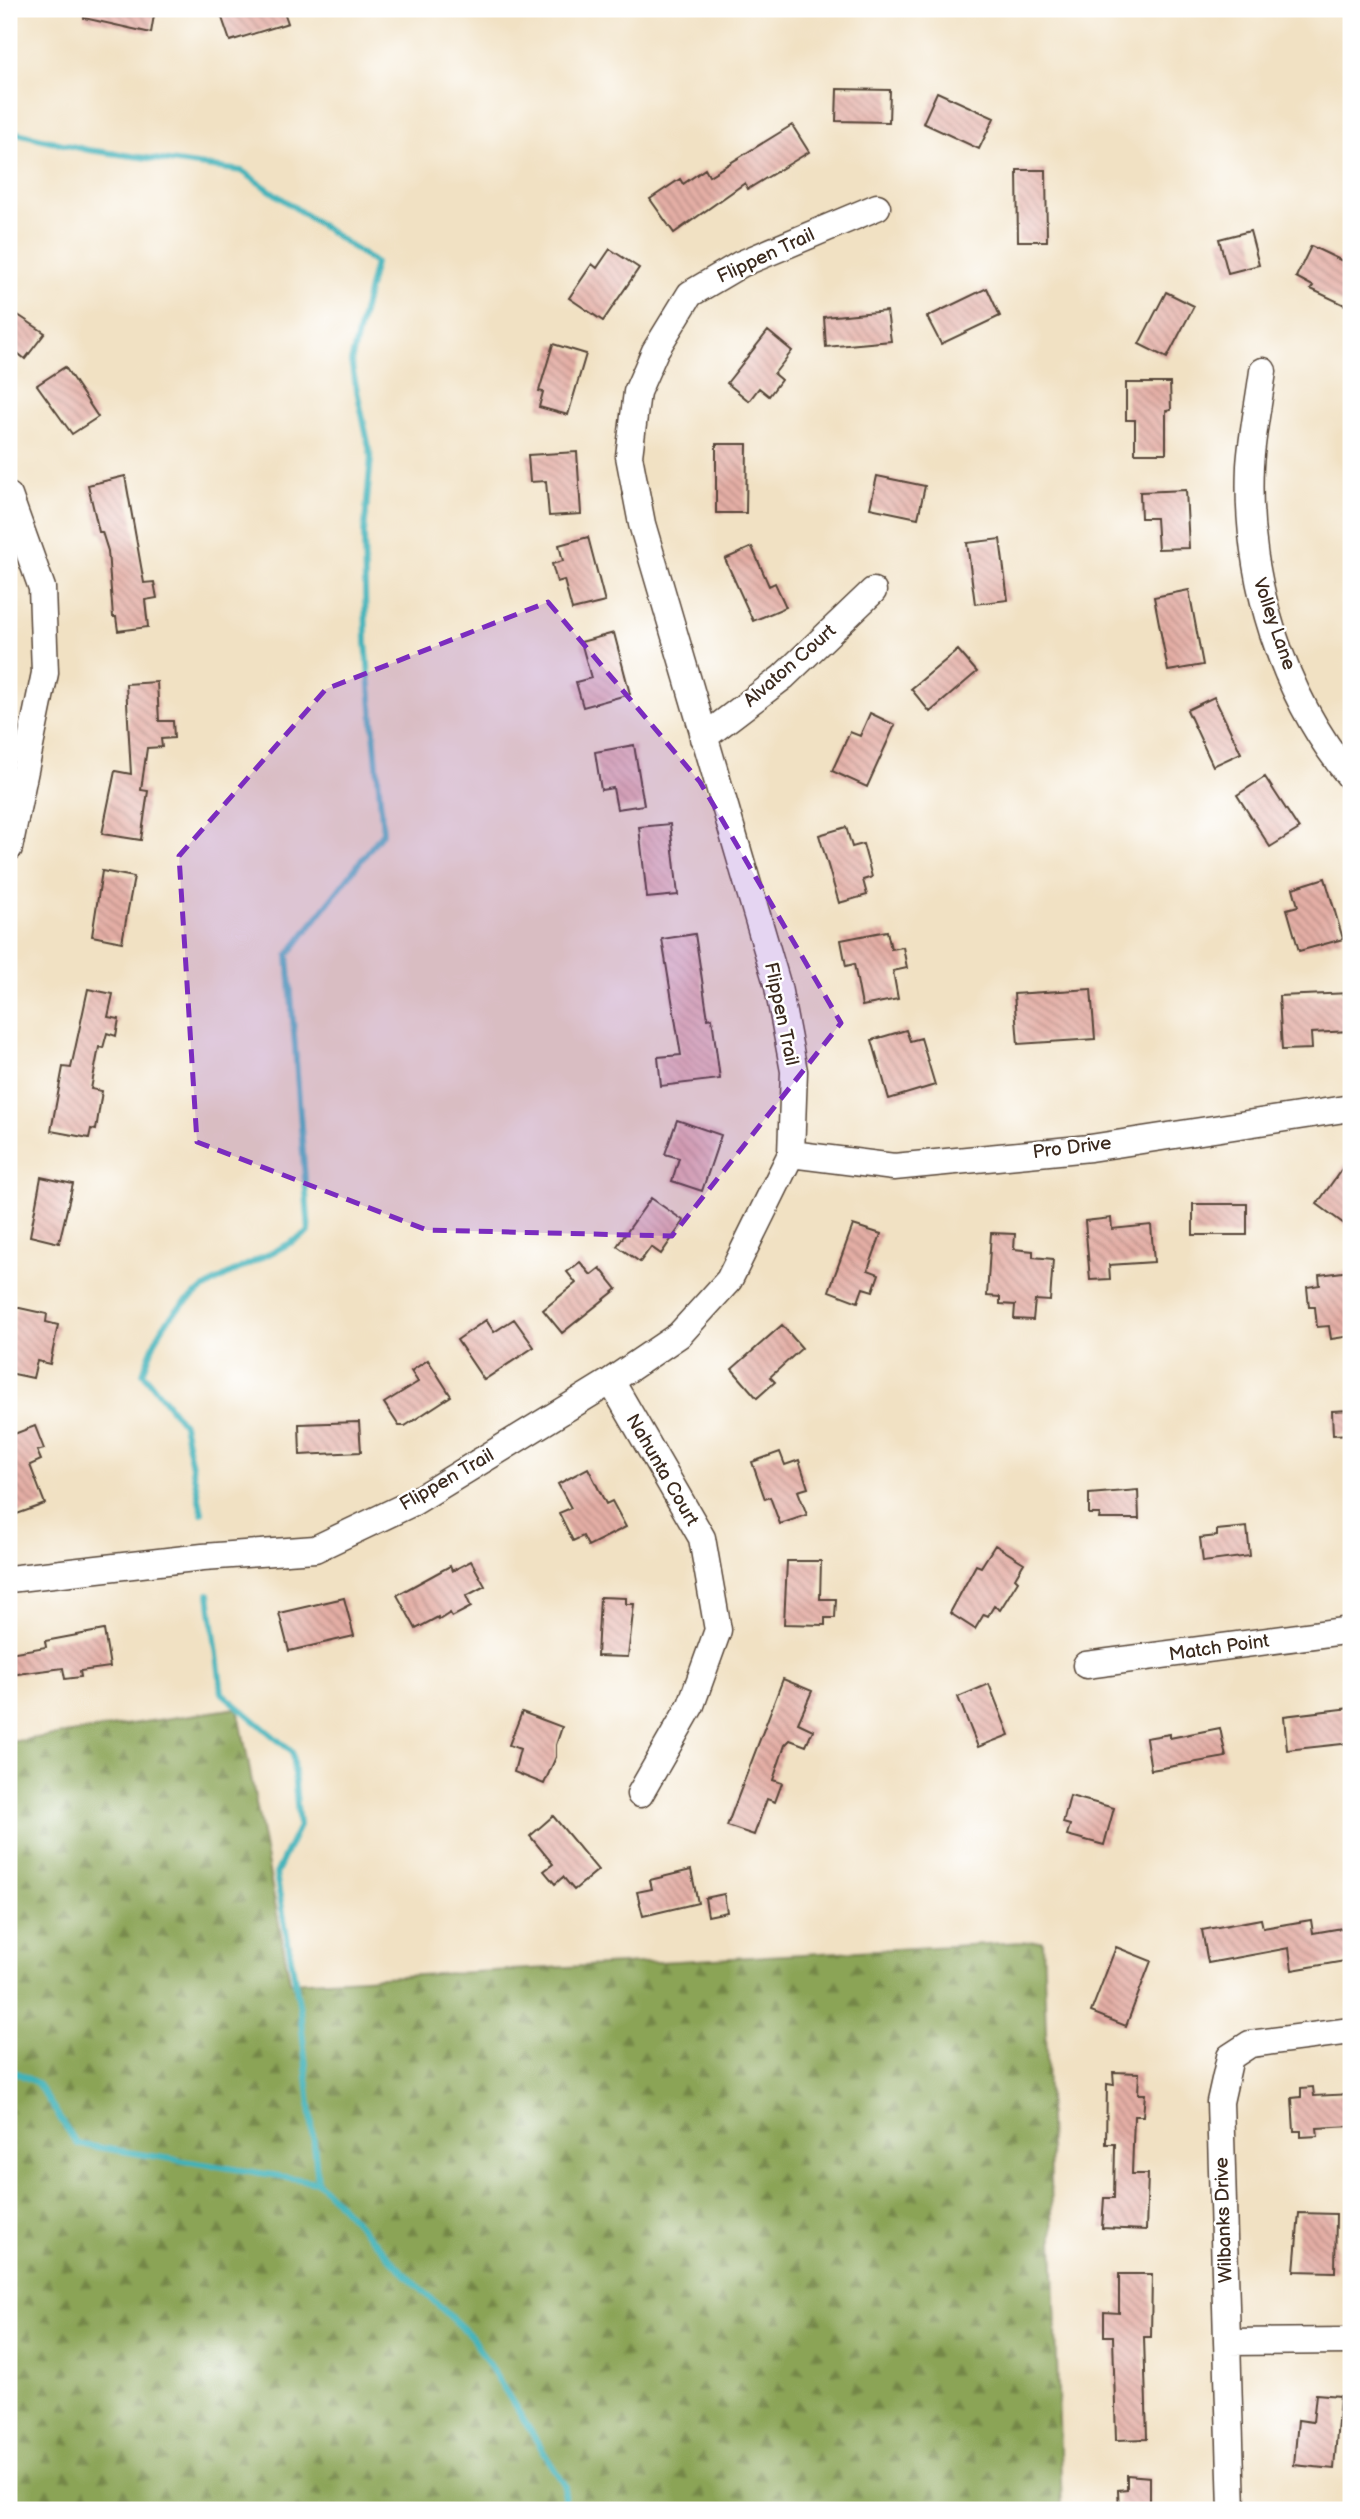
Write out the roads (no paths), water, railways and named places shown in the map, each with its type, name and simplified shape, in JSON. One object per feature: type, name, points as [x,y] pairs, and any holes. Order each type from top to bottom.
[{"type":"street","name":"Flippen Trail","points":[[9,1579],[203,1557],[315,1549],[414,1502],[611,1381],[679,1335],[729,1280],[791,1154],[794,1071],[778,987],[642,524],[629,456],[637,392],[655,351],[690,294],[741,264],[877,207]]},
{"type":"street","name":"Volley Lane","points":[[1263,370],[1250,466],[1256,574],[1277,646],[1322,743],[1351,778]]},
{"type":"street","points":[[9,495],[42,588],[45,673],[9,840]]},
{"type":"street","name":"Alvaton Court","points":[[703,738],[783,677],[873,591]]},
{"type":"street","name":"Pro Drive","points":[[791,1154],[894,1167],[1090,1148],[1351,1108]]},
{"type":"street","name":"Nahunta Court","points":[[611,1381],[702,1538],[718,1630],[691,1705],[640,1794]]},
{"type":"street","name":"Match Point","points":[[1086,1665],[1351,1630]]},
{"type":"street","name":"Wilbanks Drive","points":[[1232,2510],[1220,2102],[1230,2057],[1251,2044],[1351,2031]]},
{"type":"street","points":[[1228,2342],[1351,2341]]},
{"type":"waterway","points":[[9,131],[88,150],[242,171],[375,263],[351,362],[371,457],[364,534],[366,642],[383,832],[288,955],[309,1232],[215,1282],[181,1306],[160,1332],[143,1373],[183,1424],[202,1513]]},
{"type":"waterway","points":[[209,1594],[222,1693],[292,1752],[299,1826],[276,1874],[300,2009],[318,2182]]},
{"type":"waterway","points":[[9,2069],[37,2083],[77,2144],[318,2182],[402,2271],[471,2336],[565,2486],[563,2510]]}]
